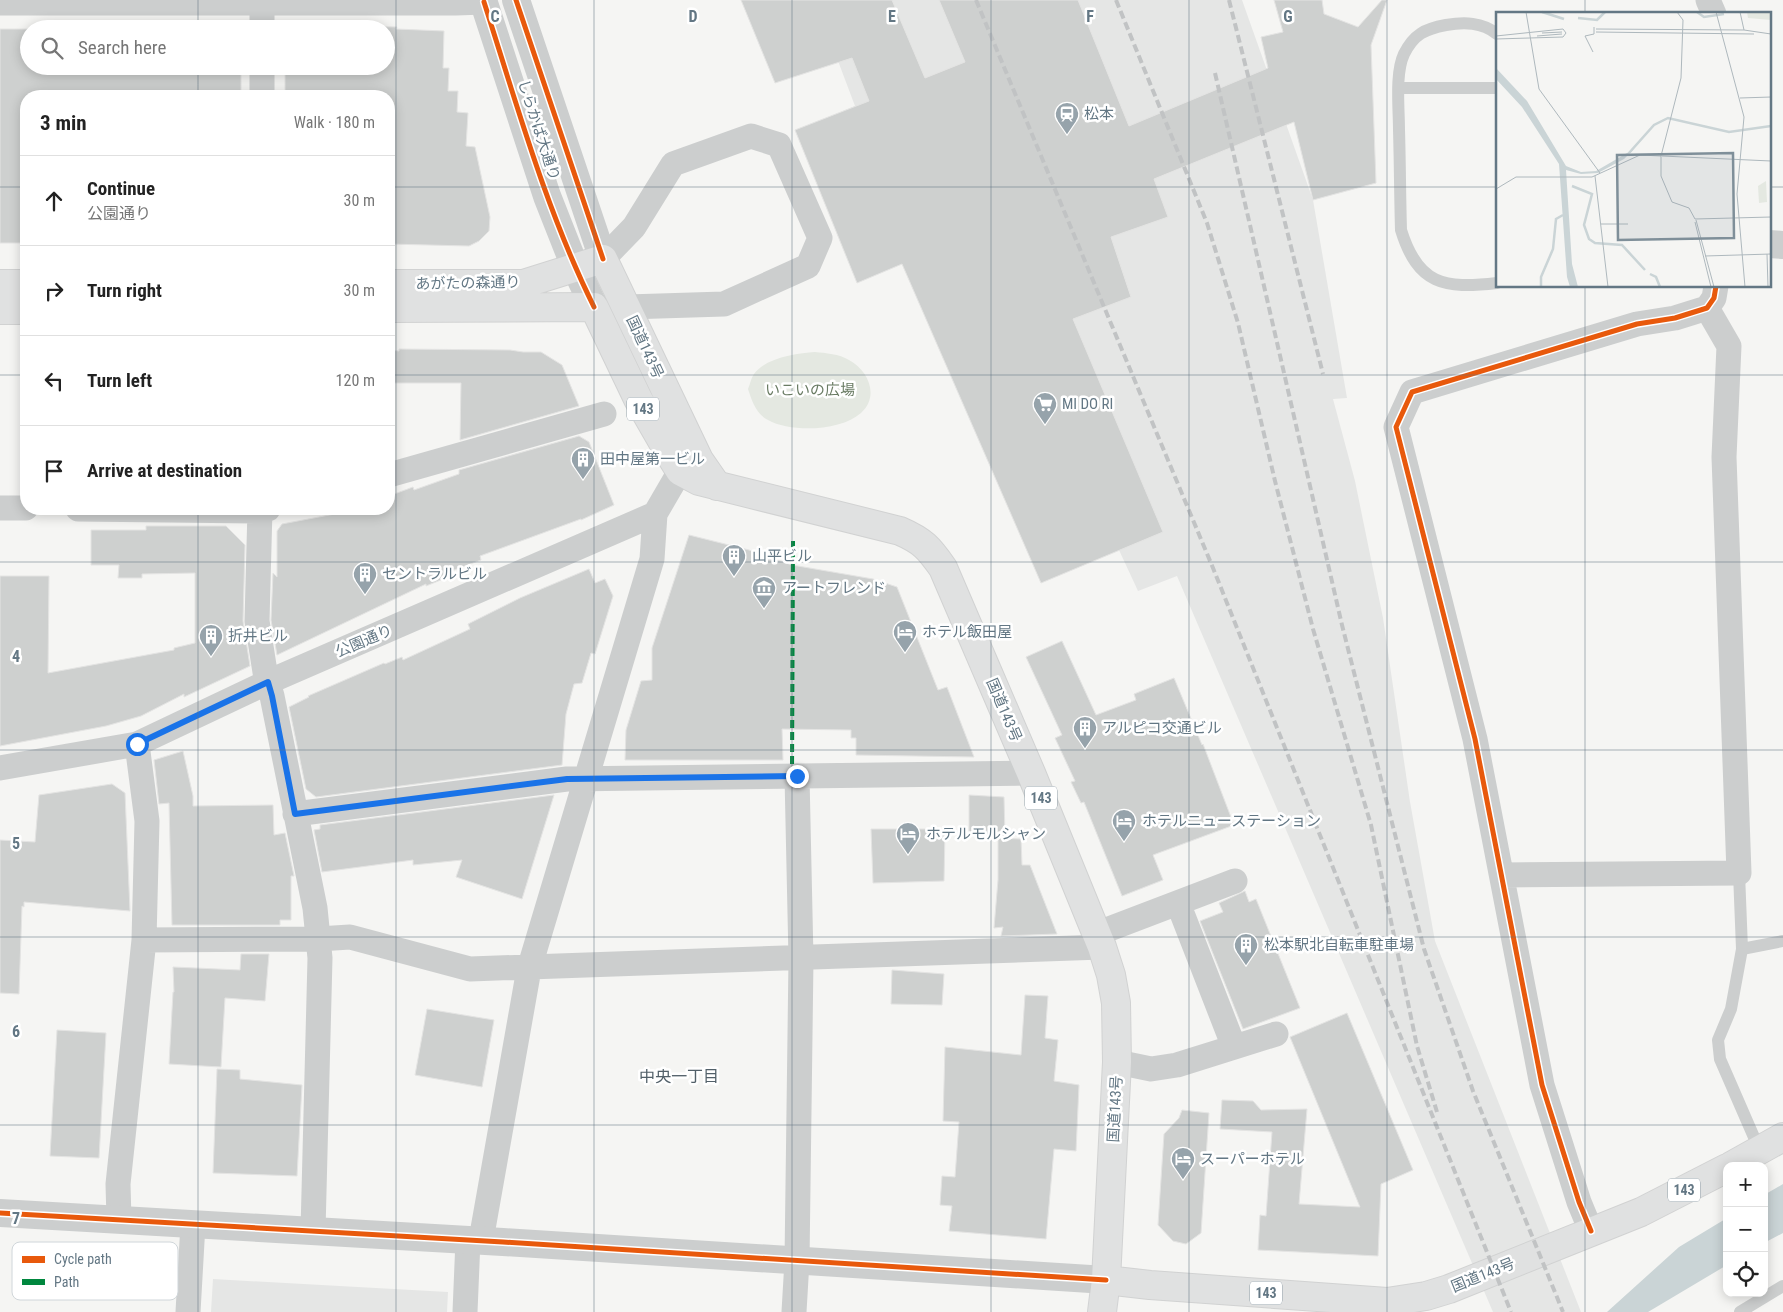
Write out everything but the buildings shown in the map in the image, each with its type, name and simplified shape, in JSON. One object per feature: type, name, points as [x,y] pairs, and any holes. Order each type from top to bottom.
[{"type":"main road","name":"あがたの森通り","points":[[395,284],[523,284],[603,258]]},
{"type":"main road","name":"国道143号","points":[[603,258],[627,307],[689,466]]},
{"type":"main road","points":[[0,284],[20,284]]},
{"type":"main road","name":"あがたの森通り","points":[[395,308],[594,307]]},
{"type":"main road","name":"国道143号","points":[[594,307],[638,399],[689,466],[717,486],[900,531],[917,538],[929,548],[943,568],[1031,774],[1111,975],[1116,1003],[1117,1062],[1106,1280],[1150,1285],[1427,1304],[1449,1289],[1641,1212],[1723,1170]]},
{"type":"main road","points":[[0,310],[20,310]]},
{"type":"main road","points":[[1739,1162],[1783,1137]]},
{"type":"main road","points":[[1102,1312],[1106,1280]]},
{"type":"street","name":"しらかば大通り","points":[[516,0],[603,258]]},
{"type":"street","points":[[1708,0],[1713,12]]},
{"type":"street","name":"しらかば大通り","points":[[483,1],[547,196],[575,267],[594,307]]},
{"type":"street","points":[[0,3],[262,4],[483,1]]},
{"type":"street","points":[[262,4],[262,20]]},
{"type":"street","points":[[262,75],[262,90]]},
{"type":"street","points":[[603,258],[634,226],[673,164],[751,136],[779,145],[820,238],[808,266],[724,304],[627,307]]},
{"type":"street","points":[[1770,244],[1783,245]]},
{"type":"street","points":[[1502,875],[1739,873],[1724,457],[1729,346],[1711,297],[1675,318],[1637,324],[1412,392],[1396,427],[1475,739],[1542,1085],[1579,1202],[1591,1232]]},
{"type":"street","points":[[0,310],[0,317]]},
{"type":"street","points":[[395,473],[604,414]]},
{"type":"street","points":[[465,1312],[474,1240],[529,969],[652,559],[655,514],[689,466]]},
{"type":"street","points":[[0,508],[20,508]]},
{"type":"street","name":"公園通り","points":[[0,768],[137,744],[268,682],[655,514]]},
{"type":"street","points":[[263,515],[257,621],[315,908],[320,958],[313,1231]]},
{"type":"street","points":[[119,1220],[118,1184],[144,940],[146,821],[137,744]]},
{"type":"street","points":[[295,814],[567,779],[1031,774]]},
{"type":"street","points":[[794,1312],[797,1261],[801,959],[797,776]]},
{"type":"street","points":[[144,940],[318,939],[350,937],[470,969],[529,969],[801,959],[1099,941],[1178,903],[1231,887]]},
{"type":"street","points":[[1178,903],[1234,1047]]},
{"type":"street","points":[[1117,1062],[1151,1069],[1178,1065],[1276,1034]]},
{"type":"street","points":[[0,1213],[474,1240],[1106,1280]]},
{"type":"street","points":[[188,1312],[193,1224]]},
{"type":"lane","points":[[1496,33],[1478,24],[1459,23],[1421,31],[1409,45],[1403,56],[1399,72],[1401,220],[1406,247],[1415,262],[1427,276],[1442,283],[1465,286],[1496,283]]},
{"type":"lane","points":[[1399,88],[1496,88]]},
{"type":"lane","points":[[1739,873],[1742,949],[1731,1009],[1718,1040],[1720,1060],[1760,1151]]},
{"type":"lane","points":[[1742,949],[1783,941]]},
{"type":"lane","points":[[1740,1312],[1783,1286]]},
{"type":"shaded area","points":[[815,0],[1242,0],[1313,200],[1347,398],[1333,399],[1355,481],[1383,618],[1410,802],[1435,941],[1581,1312],[1493,1312],[1177,576],[1138,591],[1119,550],[1041,583],[843,111],[855,106]]},
{"type":"shaded area","points":[[1783,1184],[1783,1233],[1768,1241],[1768,1207],[1768,1193]]},
{"type":"shaded area","points":[[1723,1220],[1723,1267],[1648,1312],[1607,1312],[1679,1247]]},
{"type":"shaded area","points":[[213,1279],[448,1292],[447,1312],[211,1312]]},
{"type":"green space","name":"いこいの広場","points":[[815,352],[841,356],[856,364],[862,370],[871,391],[867,406],[861,413],[841,424],[816,428],[789,427],[768,420],[760,414],[748,389],[754,374],[773,360],[791,355]]},
{"type":"railway","points":[[976,0],[1213,568],[1511,1312]]},
{"type":"railway","points":[[1116,0],[1207,223],[1238,323],[1275,481],[1313,629],[1371,825],[1417,1046],[1437,1112]]},
{"type":"railway","points":[[1229,0],[1323,374]]},
{"type":"railway","points":[[1215,73],[1342,625],[1424,949],[1473,1091],[1563,1312]]},
{"type":"marked path","points":[[792,776],[793,541]]},
{"type":"cycle path","points":[[516,0],[603,259]]},
{"type":"cycle path","points":[[484,2],[533,157],[561,233],[594,307]]},
{"type":"cycle path","points":[[1591,1231],[1579,1202],[1542,1085],[1475,739],[1396,427],[1412,392],[1637,324],[1675,318],[1707,308],[1714,298],[1716,288]]},
{"type":"cycle path","points":[[0,1213],[1106,1280]]},
{"type":"place","name":"松本","points":[[1067,135]]},
{"type":"place","name":"MI DO RI","points":[[1045,425]]},
{"type":"place","name":"田中屋第一ビル","points":[[583,480]]},
{"type":"place","name":"山平ビル","points":[[734,577]]},
{"type":"place","name":"セントラルビル","points":[[365,595]]},
{"type":"place","name":"アートフレンド","points":[[764,609]]},
{"type":"place","name":"ホテル飯田屋","points":[[905,653]]},
{"type":"place","name":"折井ビル","points":[[211,657]]},
{"type":"place","name":"アルピコ交通ビル","points":[[1085,749]]},
{"type":"place","name":"ホテルニューステーション","points":[[1124,842]]},
{"type":"place","name":"ホテルモルシャン","points":[[908,855]]},
{"type":"place","name":"松本駅北自転車駐車場","points":[[1246,966]]},
{"type":"place","name":"スーパーホテル","points":[[1183,1180]]},
{"type":"district","name":"中央一丁目","points":[[679,1076]]},
{"type":"route","points":[[137,744],[268,682],[295,814],[567,779],[797,776]]}]
